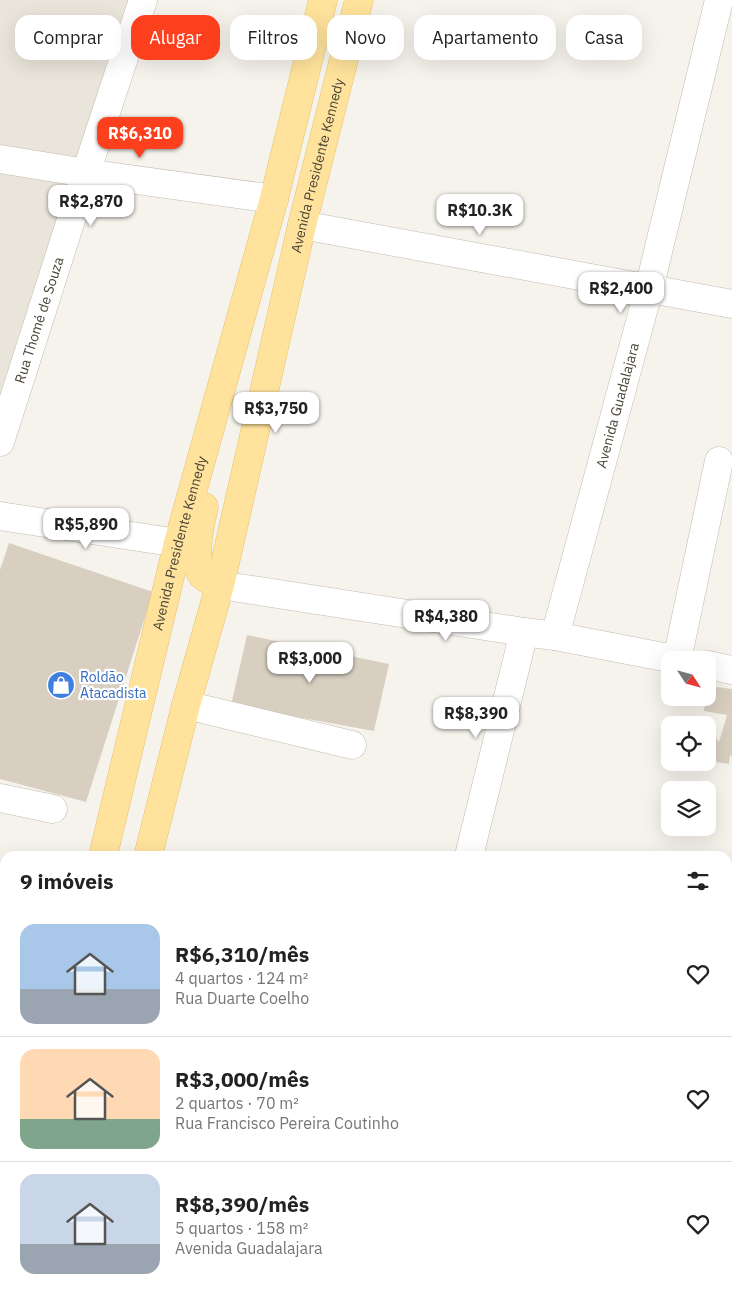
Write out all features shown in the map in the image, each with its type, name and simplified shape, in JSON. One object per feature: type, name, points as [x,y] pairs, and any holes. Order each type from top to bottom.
[{"type":"main road","name":"Avenida Presidente Kennedy","points":[[104,851],[178,543],[274,199],[323,0]]},
{"type":"main road","name":"Avenida Presidente Kennedy","points":[[149,851],[186,705],[220,585],[302,225],[359,0]]},
{"type":"main road","points":[[207,441],[210,459],[206,497],[200,522],[198,561],[200,572],[203,576],[220,585]]},
{"type":"street","name":"Rua Thomé de Souza","points":[[0,442],[143,0]]},
{"type":"street","name":"Avenida Guadalajara","points":[[555,636],[649,290],[719,0]]},
{"type":"street","points":[[0,159],[274,199]]},
{"type":"street","points":[[302,225],[732,304]]},
{"type":"street","points":[[680,651],[719,461]]},
{"type":"street","points":[[0,516],[178,543]]},
{"type":"street","points":[[220,585],[555,636],[661,657]]},
{"type":"street","points":[[470,851],[524,632]]},
{"type":"street","points":[[716,667],[732,670]]},
{"type":"street","points":[[186,705],[352,745]]},
{"type":"street","points":[[0,798],[53,809]]},
{"type":"shaded area","points":[[0,0],[128,0],[121,22],[121,15],[15,15],[15,60],[109,60],[0,399]]},
{"type":"building","name":"Roldão Atacadista","points":[[9,543],[153,592],[86,802],[0,779],[0,570]]},
{"type":"building","points":[[247,635],[389,664],[374,731],[231,705]]},
{"type":"building","points":[[716,687],[732,689],[732,757],[730,755],[729,764],[716,762],[716,738],[719,742],[727,715],[704,711],[705,706],[716,706]]},
{"type":"place","name":"Roldão Atacadista","points":[[61,685]]}]
